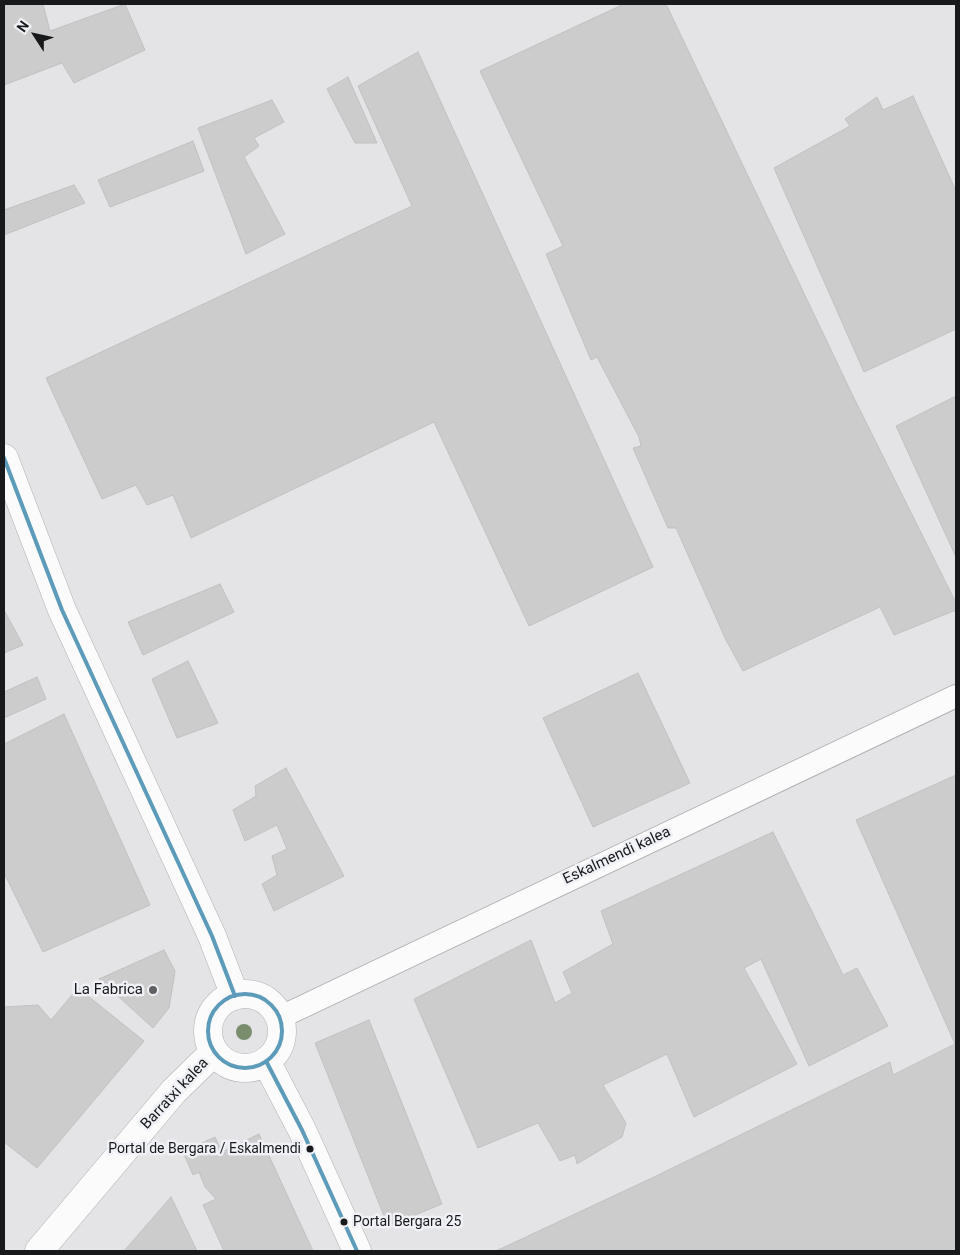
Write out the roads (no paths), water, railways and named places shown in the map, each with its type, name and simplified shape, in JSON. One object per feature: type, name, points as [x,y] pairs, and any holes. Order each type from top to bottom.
[{"type":"street","points":[[4,458],[62,610],[212,936],[234,996]]},
{"type":"street","name":"Eskalmendi kalea","points":[[279,1018],[956,696]]},
{"type":"street","points":[[248,994],[261,998],[272,1006],[279,1018],[280,1042],[275,1053],[266,1062],[248,1069],[229,1065],[214,1052],[209,1042],[210,1019],[224,1001],[234,996],[248,994]]},
{"type":"street","name":"Barratxi kalea","points":[[39,1251],[174,1091],[214,1052]]},
{"type":"street","points":[[266,1062],[302,1130],[357,1251]]},
{"type":"place","name":"La Fabrica","points":[[153,990]]},
{"type":"place","name":"Portal de Bergara / Eskalmendi","points":[[310,1149]]},
{"type":"place","name":"Portal Bergara 25","points":[[344,1222]]}]
